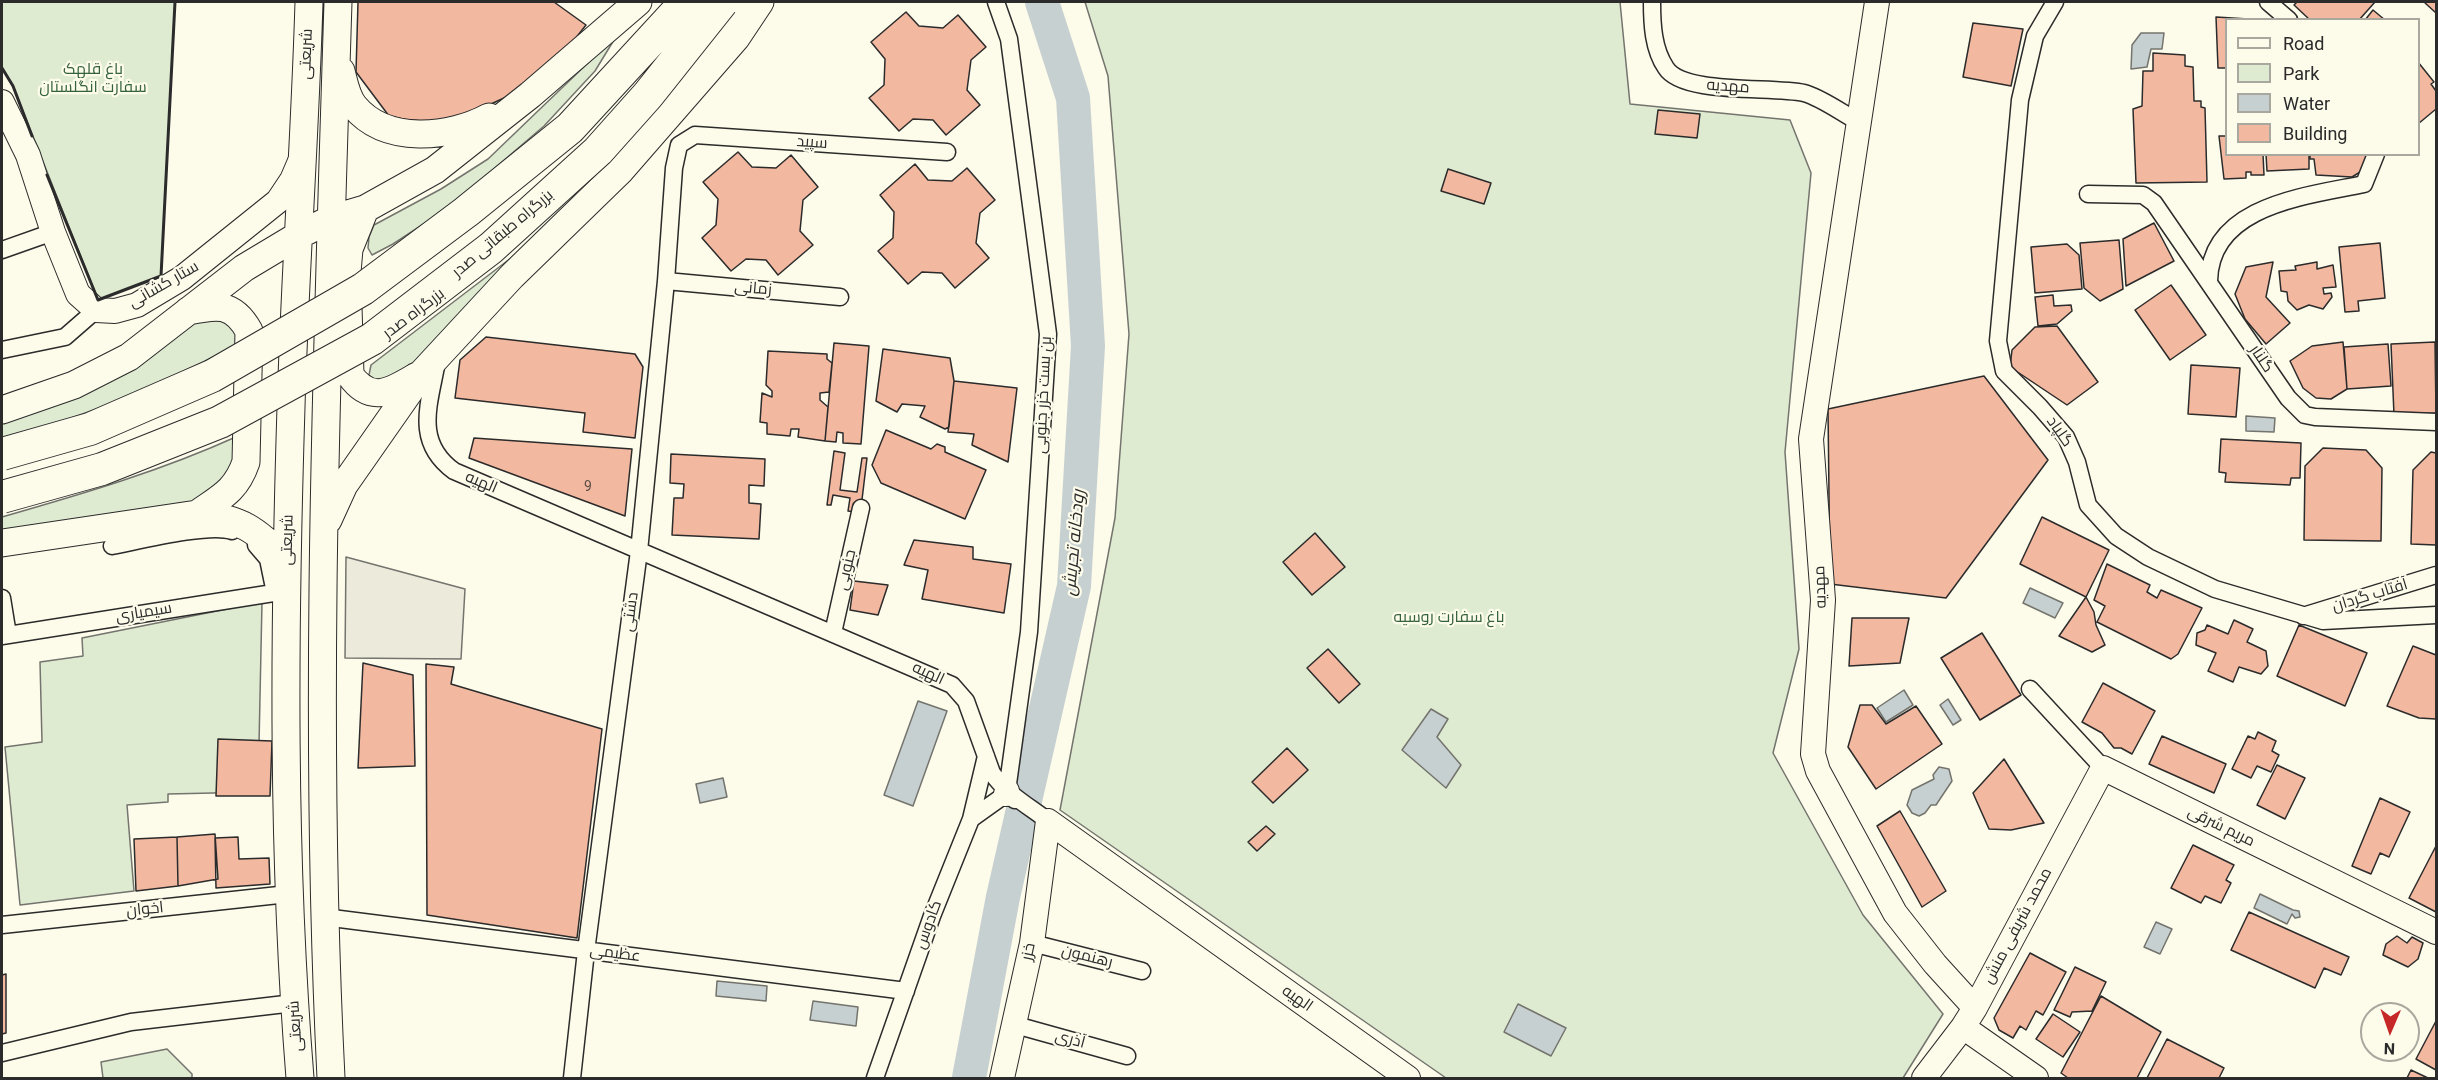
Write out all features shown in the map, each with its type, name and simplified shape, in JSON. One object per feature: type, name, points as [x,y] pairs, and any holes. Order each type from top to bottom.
[{"type":"highway","points":[[2,447],[88,422],[363,283],[462,207],[562,121],[667,2]]},
{"type":"highway","points":[[2,454],[90,429],[212,376],[363,289],[466,212],[570,128],[686,2]]},
{"type":"highway","name":"بزرگراه طبقاتی صدر","points":[[2,498],[102,469],[220,422],[372,339],[491,248],[598,151],[648,95],[722,2]]},
{"type":"highway","name":"بزرگراه صدر","points":[[2,503],[104,474],[223,427],[374,344],[495,252],[607,159],[745,2]]},
{"type":"main road","name":"شریعتی","points":[[300,1078],[288,894],[281,592],[287,561],[291,406],[305,140],[309,2]]},
{"type":"main road","name":"شریعتی","points":[[331,1078],[324,917],[324,529],[338,2]]},
{"type":"main road","points":[[2,410],[74,386],[129,357],[244,268],[299,235],[331,219],[365,209],[435,170],[530,95],[638,2]]},
{"type":"main road","points":[[324,529],[344,485],[430,365],[512,276],[621,170],[736,38],[760,2]]},
{"type":"main road","points":[[337,52],[346,90],[354,106],[390,130],[417,134],[447,132],[482,120],[530,95]]},
{"type":"main road","points":[[305,140],[334,132]]},
{"type":"main road","points":[[365,209],[349,249],[347,272],[350,375],[357,385],[377,393],[394,390],[430,365]]},
{"type":"main road","points":[[188,311],[212,306],[228,308],[241,316],[249,331],[246,462],[240,479],[232,490],[197,514]]},
{"type":"main road","points":[[2,543],[197,514],[223,516],[247,525],[287,561]]},
{"type":"street","name":"بن بست خزر جنوبی","points":[[996,2],[1010,39],[1048,334],[1029,632],[1006,793]]},
{"type":"street","name":"مهدیه","points":[[1652,2],[1652,24],[1658,53],[1667,71],[1679,79],[1720,87],[1805,93],[1857,121]]},
{"type":"street","name":"مهدیه","points":[[1877,2],[1857,121],[1811,439],[1823,600],[1813,754],[1818,771],[1895,913],[1935,964],[1969,1017],[2036,1078]]},
{"type":"street","name":"گلپاد","points":[[2055,2],[2035,36],[2020,100],[1998,340],[2004,371],[2066,437],[2077,462],[2088,505],[2116,536],[2148,557],[2215,589],[2323,621],[2436,615]]},
{"type":"street","points":[[2268,2],[2287,18]]},
{"type":"street","points":[[2,350],[65,337],[96,310],[78,294],[53,232],[28,156],[4,109]]},
{"type":"street","name":"سپید","points":[[679,145],[695,135],[947,152]]},
{"type":"street","name":"ستار کشانی","points":[[96,310],[115,311],[137,305],[200,265],[278,201],[292,180],[305,140]]},
{"type":"street","name":"دشتی","points":[[572,1078],[586,951],[639,551],[666,281],[674,168],[679,145]]},
{"type":"street","points":[[2209,281],[2209,267],[2213,253],[2228,234],[2252,214],[2283,201],[2364,184],[2375,156]]},
{"type":"street","name":"گلنار","points":[[2088,194],[2143,195],[2154,203],[2288,398],[2305,415],[2325,418],[2436,422]]},
{"type":"street","points":[[2,250],[53,232]]},
{"type":"street","name":"زمانی","points":[[666,281],[840,297]]},
{"type":"street","name":"الهیه","points":[[430,365],[427,427],[432,450],[441,462],[453,471],[952,685],[966,701],[992,773],[1006,793],[1408,1078]]},
{"type":"street","name":"جنوبی","points":[[833,633],[861,508]]},
{"type":"street","points":[[112,546],[225,528],[245,535],[260,549],[281,592]]},
{"type":"street","name":"آفتاب گردان","points":[[2302,616],[2436,575]]},
{"type":"street","name":"سیمیاری","points":[[5,636],[281,592]]},
{"type":"street","points":[[2,598],[5,636]]},
{"type":"street","name":"مریم شرقی","points":[[2030,689],[2103,768],[2436,932]]},
{"type":"street","name":"کادوس","points":[[876,1077],[932,916],[971,819],[986,755]]},
{"type":"street","name":"محمد شریفی منش","points":[[1924,1078],[1969,1017],[2103,768]]},
{"type":"street","points":[[971,819],[1006,793]]},
{"type":"street","name":"خزر","points":[[1002,1078],[1012,1024],[1032,942],[1048,823]]},
{"type":"street","name":"اخوان","points":[[2,925],[288,894]]},
{"type":"street","name":"عظیمی","points":[[324,917],[906,991]]},
{"type":"street","name":"رهنمون","points":[[1032,942],[1142,971]]},
{"type":"street","points":[[2,1053],[131,1022],[294,1003]]},
{"type":"street","name":"آذری","points":[[1012,1024],[1127,1056]]},
{"type":"green space","name":"باغ قلهک سفارت انگلستان","points":[[2,2],[175,2],[161,276],[98,300],[13,86],[2,68]]},
{"type":"green space","name":"باغ سفارت روسیه","points":[[1085,2],[1620,2],[1630,104],[1790,120],[1811,173],[1785,452],[1799,649],[1773,753],[1863,915],[1943,1014],[1903,1078],[1446,1078],[1060,810],[1115,518],[1129,334],[1108,76]]},
{"type":"green space","points":[[617,35],[595,71],[544,126],[448,208],[372,255],[368,248],[369,237],[374,225],[441,189],[488,159]]},
{"type":"green space","points":[[528,245],[486,294],[408,368],[389,378],[375,381],[369,375],[371,365]]},
{"type":"green space","points":[[207,316],[238,324],[237,346],[122,400],[2,439],[2,418],[170,337]]},
{"type":"green space","points":[[238,436],[235,468],[201,499],[162,510],[2,534],[2,517],[151,471]]},
{"type":"green space","points":[[262,602],[258,792],[168,794],[168,802],[127,805],[134,891],[20,905],[5,747],[42,742],[40,662],[83,656],[82,638]]},
{"type":"green space","points":[[167,1049],[192,1074],[192,1078],[103,1078],[101,1062]]},
{"type":"shaded area","points":[[346,557],[465,589],[461,659],[345,658]]},
{"type":"water","points":[[2141,33],[2164,33],[2162,49],[2151,49],[2147,67],[2131,69],[2132,45]]},
{"type":"water","points":[[2246,416],[2275,418],[2274,432],[2246,431]]},
{"type":"water","points":[[2030,588],[2063,603],[2055,618],[2023,603]]},
{"type":"water","points":[[1904,690],[1913,705],[1886,722],[1877,708]]},
{"type":"water","points":[[1948,699],[1961,720],[1953,725],[1940,705]]},
{"type":"water","points":[[918,701],[947,711],[913,806],[884,795]]},
{"type":"water","points":[[1431,709],[1448,719],[1437,737],[1461,765],[1446,788],[1402,750]]},
{"type":"water","points":[[1939,767],[1949,769],[1952,781],[1936,805],[1931,805],[1925,813],[1919,816],[1912,813],[1907,805],[1912,790],[1934,779],[1933,775]]},
{"type":"water","points":[[723,778],[727,797],[700,803],[696,784]]},
{"type":"water","points":[[2260,894],[2299,911],[2300,917],[2295,918],[2292,914],[2287,924],[2254,908]]},
{"type":"water","points":[[2156,922],[2172,929],[2160,954],[2144,947]]},
{"type":"water","points":[[717,981],[767,986],[766,1001],[716,996]]},
{"type":"water","points":[[813,1001],[858,1007],[856,1026],[810,1020]]},
{"type":"water","points":[[1518,1004],[1566,1028],[1551,1056],[1504,1032]]},
{"type":"building","points":[[358,2],[554,2],[586,25],[564,53],[526,88],[469,114],[440,122],[408,120],[389,116],[356,72]]},
{"type":"building","points":[[2297,2],[2375,2],[2361,18],[2308,18],[2294,5]]},
{"type":"building","points":[[2424,2],[2436,2],[2436,13]]},
{"type":"building","points":[[2373,10],[2383,18],[2367,18]]},
{"type":"building","points":[[906,12],[919,26],[943,28],[958,15],[986,47],[971,60],[967,90],[980,105],[946,135],[933,120],[913,119],[899,131],[869,98],[884,85],[885,59],[871,42]]},
{"type":"building","points":[[2216,17],[2232,18],[2225,18],[2225,68],[2218,68]]},
{"type":"building","points":[[1973,23],[2023,29],[2011,86],[1963,77]]},
{"type":"building","points":[[2153,53],[2185,55],[2185,66],[2193,67],[2194,101],[2201,101],[2201,107],[2205,108],[2207,182],[2136,183],[2133,109],[2142,106],[2143,71],[2153,71]]},
{"type":"building","points":[[2420,64],[2434,82],[2431,84],[2436,91],[2436,109],[2420,122]]},
{"type":"building","points":[[1658,110],[1700,114],[1697,138],[1655,134]]},
{"type":"building","points":[[2219,136],[2225,136],[2225,156],[2263,156],[2264,175],[2251,175],[2251,172],[2246,172],[2246,178],[2224,179]]},
{"type":"building","points":[[738,152],[752,167],[776,168],[791,155],[818,187],[803,200],[800,231],[813,245],[778,275],[766,260],[746,259],[731,271],[702,238],[716,225],[718,199],[703,182]]},
{"type":"building","points":[[2266,156],[2309,156],[2309,169],[2267,171]]},
{"type":"building","points":[[2310,156],[2372,156],[2365,169],[2352,177],[2316,175],[2314,159],[2310,159]]},
{"type":"building","points":[[915,164],[928,180],[952,181],[967,168],[995,200],[980,213],[976,243],[989,258],[955,288],[942,273],[922,272],[908,284],[878,251],[893,238],[894,212],[880,195]]},
{"type":"building","points":[[1448,169],[1491,183],[1484,204],[1441,191]]},
{"type":"building","points":[[2154,223],[2174,261],[2126,286],[2123,239]]},
{"type":"building","points":[[2119,240],[2123,289],[2100,301],[2084,288],[2080,243]]},
{"type":"building","points":[[2380,243],[2385,298],[2358,301],[2359,311],[2345,312],[2339,247]]},
{"type":"building","points":[[2067,244],[2079,255],[2082,289],[2035,293],[2031,247]]},
{"type":"building","points":[[2273,262],[2266,297],[2290,323],[2266,344],[2245,319],[2235,294],[2246,267]]},
{"type":"building","points":[[2317,262],[2317,269],[2333,265],[2336,287],[2323,288],[2324,294],[2331,293],[2332,297],[2323,309],[2309,305],[2297,310],[2288,301],[2287,292],[2281,291],[2279,271],[2296,270],[2295,266]]},
{"type":"building","points":[[2171,285],[2206,335],[2170,360],[2135,310]]},
{"type":"building","points":[[2053,295],[2054,306],[2071,305],[2072,311],[2057,324],[2038,326],[2035,297]]},
{"type":"building","points":[[2057,326],[2098,382],[2067,405],[2010,367],[2012,350],[2035,327]]},
{"type":"building","points":[[486,337],[635,354],[643,367],[635,438],[583,432],[585,413],[455,398],[460,360]]},
{"type":"building","points":[[2343,342],[2347,389],[2331,399],[2316,398],[2303,388],[2290,361],[2312,346]]},
{"type":"building","points":[[2435,342],[2436,413],[2394,415],[2391,344]]},
{"type":"building","points":[[834,343],[869,346],[861,444],[843,443],[843,433],[837,432],[836,442],[825,441]]},
{"type":"building","points":[[2388,344],[2391,386],[2347,389],[2344,347]]},
{"type":"building","points":[[883,349],[950,358],[954,381],[949,427],[945,429],[920,417],[925,406],[902,404],[897,412],[876,401]]},
{"type":"building","points":[[768,351],[827,354],[827,359],[832,363],[829,392],[820,393],[820,400],[828,407],[825,441],[798,437],[799,429],[791,429],[790,436],[767,434],[767,423],[760,422],[762,393],[772,397],[772,391],[766,385]]},
{"type":"building","points":[[2191,365],[2240,368],[2236,417],[2188,414]]},
{"type":"building","points":[[1984,376],[2048,460],[1946,598],[1830,584],[1828,409]]},
{"type":"building","points":[[954,381],[1017,388],[1008,462],[972,445],[974,434],[948,432]]},
{"type":"building","points":[[886,430],[931,449],[937,444],[945,447],[945,452],[986,470],[965,519],[881,483],[872,465]]},
{"type":"building","points":[[474,438],[632,449],[625,516],[469,458]]},
{"type":"building","points":[[2221,439],[2301,443],[2300,478],[2291,478],[2290,485],[2225,482],[2226,473],[2219,472]]},
{"type":"building","points":[[2323,448],[2366,450],[2382,468],[2381,541],[2304,540],[2305,466]]},
{"type":"building","points":[[834,451],[845,453],[840,490],[857,492],[862,458],[867,458],[861,508],[855,512],[848,511],[850,498],[833,495],[831,505],[827,505]]},
{"type":"building","points":[[2431,452],[2436,453],[2436,545],[2411,544],[2413,470]]},
{"type":"building","points":[[671,454],[765,459],[764,486],[749,485],[749,503],[761,504],[759,539],[672,535],[674,498],[683,498],[684,484],[670,483]]},
{"type":"building","points":[[2042,517],[2109,550],[2086,597],[2020,564]]},
{"type":"building","points":[[1315,533],[1345,567],[1312,595],[1283,562]]},
{"type":"building","points":[[914,540],[973,547],[973,559],[1011,564],[1004,613],[922,599],[928,570],[904,565]]},
{"type":"building","points":[[2107,564],[2150,585],[2147,592],[2157,598],[2161,590],[2202,608],[2178,654],[2171,659],[2097,622],[2105,606],[2094,600]]},
{"type":"building","points":[[854,581],[888,585],[878,615],[850,610]]},
{"type":"building","points":[[2086,597],[2094,612],[2096,625],[2105,645],[2092,652],[2059,636]]},
{"type":"building","points":[[1852,618],[1909,618],[1900,663],[1849,666]]},
{"type":"building","points":[[2234,620],[2253,629],[2247,642],[2266,651],[2268,666],[2261,674],[2239,667],[2233,682],[2208,671],[2216,653],[2196,645],[2197,633],[2205,630],[2207,625],[2228,634]]},
{"type":"building","points":[[2299,625],[2367,653],[2345,706],[2277,676]]},
{"type":"building","points":[[1982,633],[2021,695],[1980,720],[1941,658]]},
{"type":"building","points":[[2413,646],[2436,655],[2436,719],[2419,718],[2387,706]]},
{"type":"building","points":[[1328,649],[1360,684],[1339,703],[1307,668]]},
{"type":"building","points":[[363,663],[413,675],[415,766],[358,768]]},
{"type":"building","points":[[426,664],[454,667],[451,684],[602,729],[577,938],[427,915]]},
{"type":"building","points":[[2103,683],[2155,711],[2132,754],[2121,748],[2114,748],[2102,733],[2082,722]]},
{"type":"building","points":[[1860,705],[1872,705],[1886,724],[1916,706],[1942,744],[1876,789],[1848,747]]},
{"type":"building","points":[[2258,732],[2276,741],[2272,751],[2279,755],[2271,772],[2257,766],[2251,778],[2232,769],[2248,736],[2255,739]]},
{"type":"building","points":[[2162,736],[2226,764],[2214,793],[2149,764]]},
{"type":"building","points":[[218,739],[272,741],[270,796],[216,796]]},
{"type":"building","points":[[1287,748],[1308,770],[1273,803],[1252,782]]},
{"type":"building","points":[[2004,759],[2044,823],[2011,830],[1989,829],[1973,793]]},
{"type":"building","points":[[2277,765],[2305,778],[2285,819],[2257,805]]},
{"type":"building","points":[[2380,798],[2410,812],[2389,857],[2380,853],[2371,874],[2352,866]]},
{"type":"building","points":[[1900,811],[1946,891],[1922,907],[1877,826]]},
{"type":"building","points":[[1266,826],[1275,834],[1257,851],[1248,842]]},
{"type":"building","points":[[215,834],[218,879],[178,886],[177,837]]},
{"type":"building","points":[[177,837],[178,886],[136,891],[134,839]]},
{"type":"building","points":[[238,837],[239,859],[269,858],[270,884],[216,888],[215,838]]},
{"type":"building","points":[[2193,845],[2234,865],[2226,880],[2231,883],[2221,903],[2205,896],[2201,903],[2171,888]]},
{"type":"building","points":[[2436,846],[2436,912],[2409,898]]},
{"type":"building","points":[[2249,912],[2349,957],[2341,975],[2324,968],[2315,988],[2231,950]]},
{"type":"building","points":[[2397,936],[2407,943],[2412,937],[2423,943],[2418,959],[2408,967],[2383,955],[2386,944]]},
{"type":"building","points":[[2030,953],[2066,972],[2043,1015],[2036,1011],[2026,1030],[2020,1026],[2013,1038],[1999,1030],[1994,1018]]},
{"type":"building","points":[[2075,967],[2106,982],[2092,1011],[2072,1012],[2070,1017],[2054,1010]]},
{"type":"building","points":[[6,974],[6,1033],[2,1034],[2,975]]},
{"type":"building","points":[[2101,996],[2161,1032],[2137,1078],[2068,1078],[2061,1073]]},
{"type":"building","points":[[2053,1014],[2080,1032],[2063,1057],[2036,1039]]},
{"type":"building","points":[[2436,1021],[2436,1070],[2420,1061],[2420,1051]]},
{"type":"building","points":[[2167,1039],[2224,1068],[2219,1078],[2147,1078]]},
{"type":"building","points":[[2411,1070],[2428,1078],[2407,1078]]},
{"type":"waterway","name":"رودخانه تجریش","points":[[969,1078],[1003,897],[1074,586],[1088,346],[1073,98],[1042,2]]},
{"type":"wall","points":[[47,175],[98,300],[161,276],[175,2]]},
{"type":"wall","points":[[2,68],[13,86],[32,136]]}]
